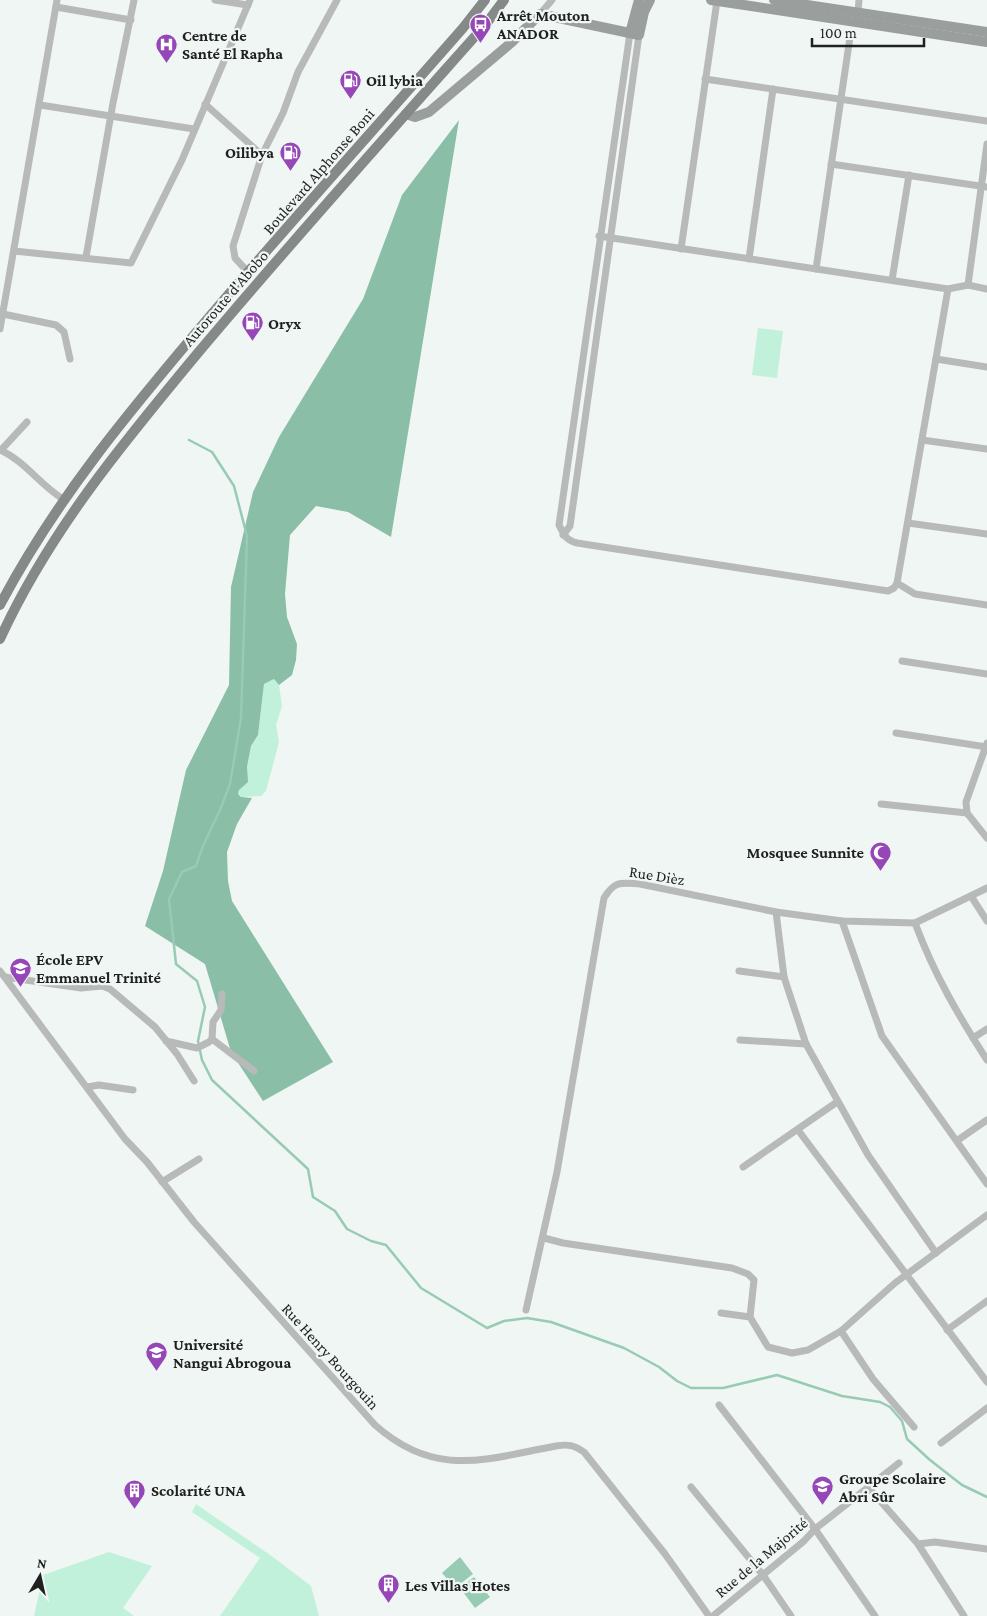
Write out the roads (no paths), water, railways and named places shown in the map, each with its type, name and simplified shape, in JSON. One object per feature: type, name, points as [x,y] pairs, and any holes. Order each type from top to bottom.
[{"type":"main road","name":"Boulevard Alphonse Boni","points":[[0,605],[39,536],[63,499],[113,432],[248,272],[464,28],[485,0]]},
{"type":"main road","name":"Autoroute d'Abobo","points":[[0,639],[52,543],[104,468],[242,300],[504,0]]},
{"type":"main road","points":[[634,34],[639,0]]},
{"type":"main road","points":[[634,34],[650,0]]},
{"type":"main road","points":[[714,0],[987,42]]},
{"type":"main road","points":[[774,0],[987,32]]},
{"type":"main road","points":[[406,114],[415,117],[429,112],[512,42],[540,14],[634,34]]},
{"type":"street","points":[[86,257],[134,0]]},
{"type":"street","points":[[14,251],[131,263],[182,160],[249,3],[215,0]]},
{"type":"street","points":[[248,272],[235,258],[233,246],[262,155],[283,113],[298,72],[337,0]]},
{"type":"street","points":[[540,14],[552,0]]},
{"type":"street","points":[[681,249],[714,0]]},
{"type":"street","points":[[858,12],[859,0]]},
{"type":"street","points":[[0,329],[57,3],[131,20]]},
{"type":"street","points":[[634,34],[599,236],[559,525],[563,535],[568,540],[577,543],[888,591],[894,588],[897,583],[908,523],[948,288]]},
{"type":"street","points":[[563,535],[570,526],[611,238],[634,34]]},
{"type":"street","points":[[816,269],[850,37]]},
{"type":"street","points":[[705,79],[987,120]]},
{"type":"street","points":[[749,258],[773,89]]},
{"type":"street","points":[[205,104],[262,155]]},
{"type":"street","points":[[40,105],[194,129]]},
{"type":"street","points":[[968,285],[984,186],[987,144]]},
{"type":"street","points":[[831,164],[984,186]]},
{"type":"street","points":[[892,280],[909,175]]},
{"type":"street","points":[[599,236],[948,288],[968,285],[987,288]]},
{"type":"street","points":[[3,314],[56,325],[64,332],[70,359]]},
{"type":"street","points":[[936,359],[987,367]]},
{"type":"street","points":[[27,422],[0,450],[12,456],[51,492],[63,499]]},
{"type":"street","points":[[922,440],[987,449]]},
{"type":"street","points":[[908,523],[987,534]]},
{"type":"street","points":[[897,583],[915,594],[987,605]]},
{"type":"street","points":[[902,661],[987,674]]},
{"type":"street","points":[[896,732],[986,745],[967,792],[967,813],[987,838]]},
{"type":"street","points":[[881,804],[967,813]]},
{"type":"street","name":"Rue Dièz","points":[[544,1238],[604,898],[611,887],[621,883],[640,884],[776,912],[842,921],[915,923],[987,888]]},
{"type":"street","points":[[971,896],[987,920]]},
{"type":"street","points":[[776,912],[784,977],[806,1044],[868,1155],[936,1253]]},
{"type":"street","points":[[842,921],[882,1036],[958,1140],[987,1184]]},
{"type":"street","points":[[915,923],[930,962],[945,992],[987,1060]]},
{"type":"street","name":"Rue Henry Bourgouin","points":[[0,970],[125,1139],[228,1262],[375,1425],[391,1439],[427,1457],[457,1462],[569,1444],[577,1447],[584,1452],[665,1554],[709,1616]]},
{"type":"street","points":[[739,971],[784,977]]},
{"type":"street","points":[[5,977],[81,988],[102,986],[110,988],[137,1010],[166,1041],[194,1081]]},
{"type":"street","points":[[210,1041],[213,1022],[221,1010],[222,994]]},
{"type":"street","points":[[972,1038],[987,1029]]},
{"type":"street","points":[[740,1040],[806,1044]]},
{"type":"street","points":[[166,1041],[197,1048],[210,1041]]},
{"type":"street","points":[[210,1041],[254,1071]]},
{"type":"street","points":[[87,1087],[99,1085],[133,1090]]},
{"type":"street","points":[[743,1167],[837,1102]]},
{"type":"street","points":[[958,1140],[987,1120]]},
{"type":"street","points":[[798,1130],[987,1382]]},
{"type":"street","points":[[162,1182],[199,1159]]},
{"type":"street","points":[[526,1310],[544,1238],[563,1244],[732,1268],[748,1274],[754,1280],[750,1318],[768,1347],[777,1351],[792,1353],[808,1350],[841,1331],[906,1275],[987,1215]]},
{"type":"street","points":[[947,1330],[987,1301]]},
{"type":"street","points":[[721,1313],[750,1318]]},
{"type":"street","points":[[841,1331],[873,1380],[914,1427]]},
{"type":"street","points":[[719,1406],[815,1529],[875,1616]]},
{"type":"street","points":[[941,1443],[987,1408]]},
{"type":"street","name":"Rue de la Majorité","points":[[713,1616],[804,1541],[815,1529],[899,1463]]},
{"type":"street","points":[[868,1486],[918,1544],[964,1616]]},
{"type":"street","points":[[691,1488],[763,1574],[791,1616]]},
{"type":"street","points":[[918,1544],[935,1542],[987,1549]]},
{"type":"waterway","points":[[189,440],[212,452],[234,486],[247,536],[241,718],[230,784],[196,866],[182,872],[169,899],[176,964],[197,981],[205,1007],[198,1041],[202,1060],[212,1080],[308,1169],[313,1197],[335,1211],[347,1229],[371,1241],[386,1245],[421,1288],[487,1328],[504,1321],[527,1318],[551,1322],[624,1348],[659,1367],[677,1381],[691,1388],[723,1388],[777,1375],[842,1396],[880,1402],[890,1407],[902,1421],[907,1439],[930,1460],[962,1485],[987,1497]]},
{"type":"place","name":"Arrêt Mouton ANADOR","points":[[481,43]]},
{"type":"place","name":"Centre de Santé El Rapha","points":[[166,63]]},
{"type":"place","name":"Oil lybia","points":[[350,99]]},
{"type":"place","name":"Oilibya","points":[[290,171]]},
{"type":"place","name":"Oryx","points":[[252,342]]},
{"type":"place","name":"Mosquee Sunnite","points":[[880,871]]},
{"type":"place","name":"École EPV Emmanuel Trinité","points":[[20,987]]},
{"type":"place","name":"Université Nangui Abrogoua","points":[[157,1372]]},
{"type":"place","name":"Groupe Scolaire Abri Sûr","points":[[823,1506]]},
{"type":"place","name":"Scolarité UNA","points":[[135,1509]]},
{"type":"place","name":"Les Villas Hotes","points":[[389,1604]]}]
